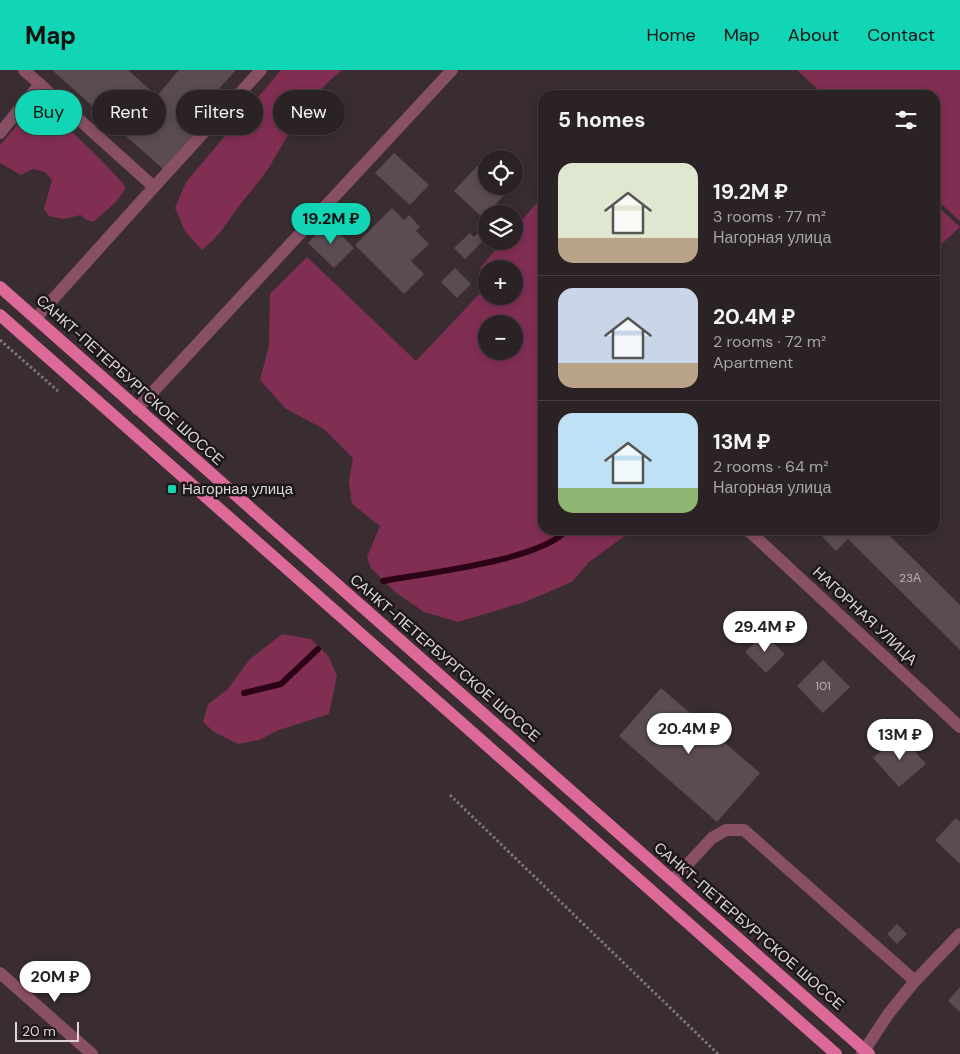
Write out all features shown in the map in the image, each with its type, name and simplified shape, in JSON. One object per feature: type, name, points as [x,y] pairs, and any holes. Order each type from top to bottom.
[{"type":"main road","name":"САНКТ-ПЕТЕРБУРГСКОЕ ШОССЕ","points":[[0,287],[673,880],[865,1053]]},
{"type":"main road","points":[[0,314],[836,1054]]},
{"type":"street","points":[[24,70],[154,187]]},
{"type":"street","points":[[36,318],[261,70]]},
{"type":"street","points":[[137,408],[452,70]]},
{"type":"street","points":[[0,133],[40,84]]},
{"type":"street","name":"НАГОРНАЯ УЛИЦА","points":[[753,535],[960,727]]},
{"type":"street","points":[[673,880],[712,838],[726,830],[744,830],[915,981]]},
{"type":"street","points":[[865,1053],[889,1013],[915,981],[960,934]]},
{"type":"street","points":[[0,973],[92,1054]]},
{"type":"path","points":[[450,795],[718,1054]]},
{"type":"shaded area","points":[[281,70],[342,70],[321,90],[273,90],[273,135],[289,135],[262,177],[220,233],[202,250],[185,231],[175,208],[186,182],[226,135],[263,135],[263,91]]},
{"type":"shaded area","points":[[797,70],[960,70],[960,221],[940,203],[940,90],[819,90]]},
{"type":"shaded area","points":[[15,128],[15,135],[75,135],[126,188],[116,202],[93,222],[81,215],[63,219],[49,216],[44,209],[52,180],[45,172],[33,169],[21,175],[0,163],[0,145]]},
{"type":"shaded area","points":[[538,202],[538,535],[626,535],[589,562],[572,582],[525,602],[458,622],[424,612],[395,592],[371,568],[367,557],[380,526],[352,504],[349,481],[353,458],[324,429],[286,409],[260,380],[269,345],[270,294],[307,257],[416,361],[478,295],[478,305],[523,305],[523,260],[487,260],[495,250],[523,250],[523,219]]},
{"type":"shaded area","points":[[940,209],[960,227],[940,245]]},
{"type":"shaded area","points":[[282,634],[311,639],[329,657],[337,676],[329,714],[279,730],[259,740],[238,744],[214,732],[203,722],[208,704],[227,690],[250,659]]},
{"type":"building","points":[[52,70],[128,70],[150,90],[92,90],[92,106],[82,97],[82,90],[74,90]]},
{"type":"building","points":[[179,70],[236,70],[218,90],[176,90],[176,135],[193,135],[163,169],[125,135],[166,135],[166,90],[162,90]]},
{"type":"building","points":[[394,153],[429,185],[410,205],[375,173]]},
{"type":"building","points":[[477,166],[478,195],[504,195],[495,205],[478,205],[478,213],[454,191]]},
{"type":"building","points":[[392,208],[404,220],[409,215],[420,227],[416,231],[429,244],[411,261],[424,274],[404,294],[355,245]]},
{"type":"building","points":[[328,222],[354,248],[334,268],[308,243]]},
{"type":"building","points":[[470,233],[474,237],[478,233],[478,246],[465,259],[454,248]]},
{"type":"building","points":[[455,268],[471,284],[457,298],[441,282]]},
{"type":"building","points":[[821,535],[889,535],[960,605],[960,650],[848,539],[836,551]]},
{"type":"building","points":[[764,634],[785,654],[766,673],[745,652]]},
{"type":"building","points":[[823,660],[850,687],[823,713],[797,686]]},
{"type":"building","points":[[661,688],[760,773],[717,822],[619,736]]},
{"type":"building","points":[[900,734],[926,764],[899,787],[873,758]]},
{"type":"building","points":[[956,818],[960,822],[960,864],[935,840]]},
{"type":"building","points":[[897,924],[907,934],[897,944],[887,934]]},
{"type":"building","points":[[960,987],[960,1012],[948,1001]]},
{"type":"waterway","points":[[383,581],[453,570],[508,558],[553,541],[561,535]]},
{"type":"waterway","points":[[244,693],[281,684],[318,649]]},
{"type":"place","name":"Нагорная улица","points":[[172,489]]}]
